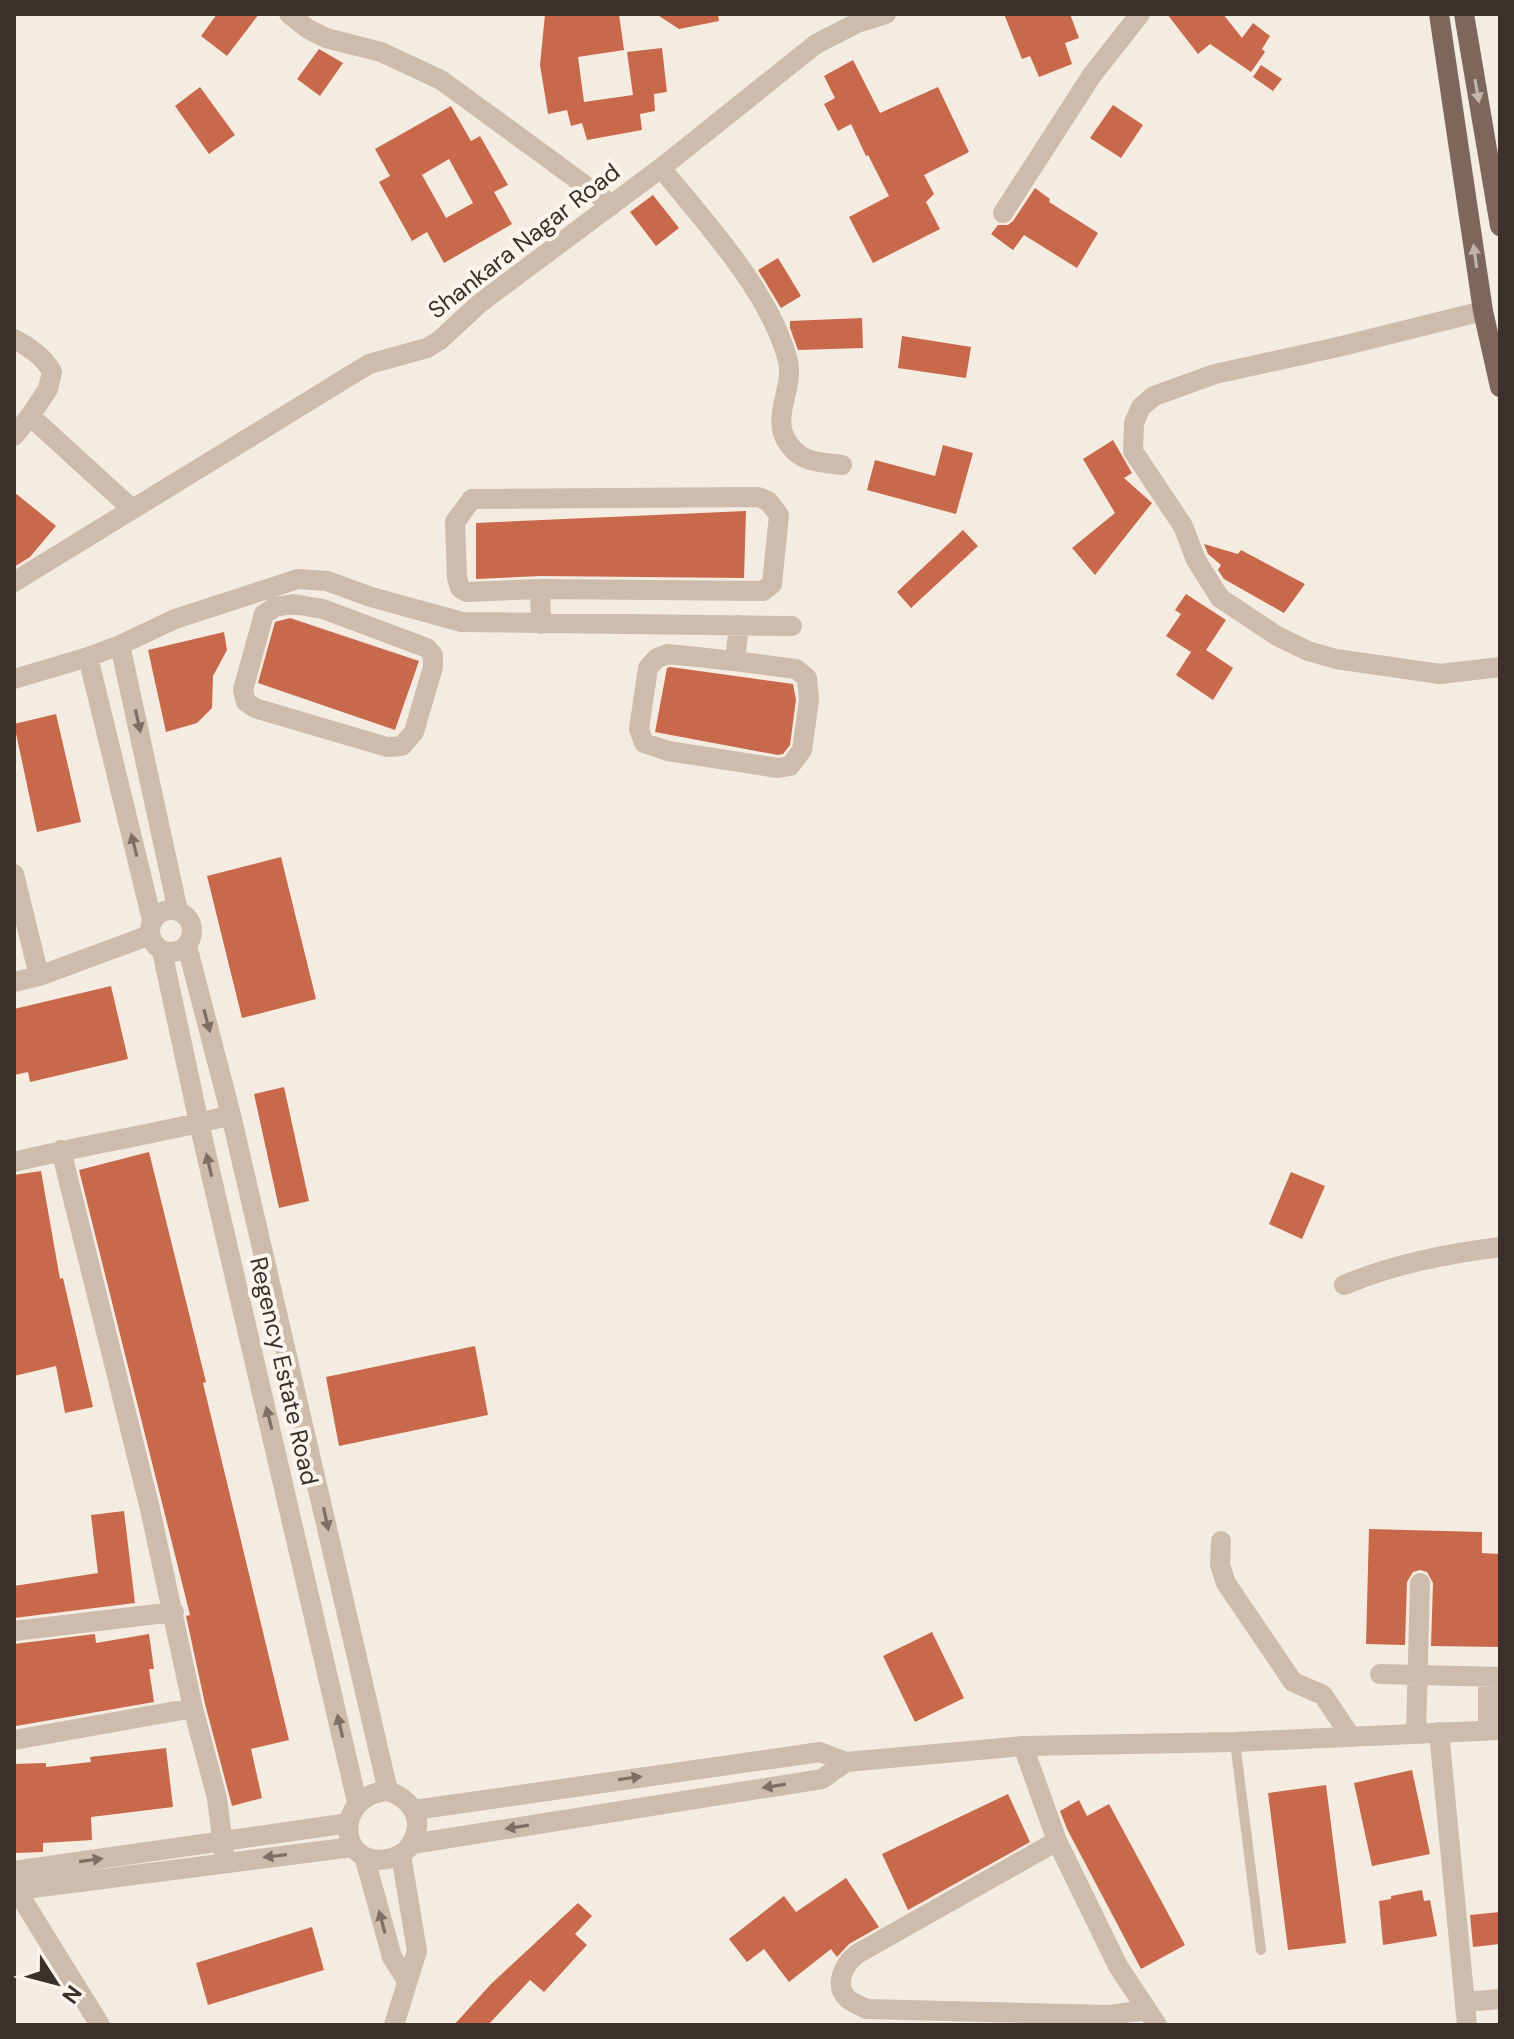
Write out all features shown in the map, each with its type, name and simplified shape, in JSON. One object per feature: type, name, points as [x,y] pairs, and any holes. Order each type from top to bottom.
[{"type":"main road","points":[[1439,14],[1483,311],[1500,387]]},
{"type":"main road","points":[[1464,14],[1500,226]]},
{"type":"street","points":[[289,14],[326,38],[381,52],[441,80],[612,205]]},
{"type":"street","name":"Shankara Nagar Road","points":[[14,582],[369,364],[427,348],[440,340],[480,303],[661,168],[816,44],[857,23],[886,14]]},
{"type":"street","points":[[1003,213],[1092,75],[1140,14]]},
{"type":"street","points":[[661,168],[770,312],[789,363],[780,425],[786,440],[805,460],[842,465]]},
{"type":"street","points":[[1483,311],[1215,374],[1154,396],[1141,407],[1134,423],[1133,451],[1183,526],[1196,560],[1220,598],[1277,636],[1308,651],[1336,659],[1440,674],[1500,667]]},
{"type":"street","points":[[14,339],[24,344],[52,372],[48,389],[14,436]]},
{"type":"street","points":[[30,416],[132,509]]},
{"type":"street","points":[[758,497],[768,501],[779,515],[772,584],[763,591],[540,589],[467,592],[460,588],[455,522],[472,499],[758,497]]},
{"type":"street","points":[[14,679],[88,657],[175,619],[298,579],[327,581],[371,597],[462,622],[792,626]]},
{"type":"street","points":[[540,589],[541,624]]},
{"type":"street","points":[[362,624],[371,597]]},
{"type":"street","points":[[293,604],[323,609],[362,624],[427,648],[433,655],[433,667],[414,732],[402,746],[387,747],[255,708],[246,702],[243,690],[264,614],[275,607],[293,604]]},
{"type":"street","points":[[735,661],[739,625]]},
{"type":"street","points":[[120,645],[178,911]]},
{"type":"street","points":[[668,654],[735,661],[796,669],[807,678],[809,700],[802,750],[790,766],[778,768],[668,751],[644,743],[639,729],[648,668],[657,658],[668,654]]},
{"type":"street","name":"Regency Estate Road","points":[[88,657],[357,1802]]},
{"type":"street","points":[[14,874],[39,976]]},
{"type":"street","points":[[14,982],[154,935],[164,911],[178,911],[192,927],[191,940],[175,953],[154,935]]},
{"type":"street","name":"Regency Estate Road","points":[[187,946],[231,1115],[388,1791]]},
{"type":"street","points":[[14,1162],[231,1115]]},
{"type":"street","points":[[61,1150],[217,1798],[225,1862]]},
{"type":"street","points":[[1344,1285],[1417,1260],[1500,1247]]},
{"type":"street","points":[[281,1469],[313,1462]]},
{"type":"street","points":[[1221,1541],[1220,1565],[1226,1583],[1293,1682],[1323,1695],[1351,1737]]},
{"type":"street","points":[[1416,1733],[1420,1583]]},
{"type":"street","points":[[14,1631],[174,1612]]},
{"type":"street","points":[[414,1810],[820,1752],[846,1762],[1023,1746],[1235,1742],[1494,1730],[1494,1677],[1380,1674]]},
{"type":"street","points":[[14,1740],[193,1708]]},
{"type":"street","points":[[1439,1732],[1467,2025]]},
{"type":"street","points":[[1023,1746],[1057,1841],[1118,1966],[1152,2018]]},
{"type":"street","points":[[15,1882],[359,1853],[383,1860],[407,1849],[585,1816],[822,1779],[846,1762]]},
{"type":"street","points":[[583,1784],[585,1816]]},
{"type":"street","points":[[394,2025],[417,1951],[407,1849],[417,1821],[407,1801],[388,1791],[366,1796],[357,1802],[349,1823],[392,1957],[407,1981]]},
{"type":"street","points":[[15,1882],[223,1840],[349,1823]]},
{"type":"street","points":[[1057,1841],[857,1954],[842,1971],[841,1986],[848,1999],[866,2009],[1152,2018]]},
{"type":"street","points":[[15,1882],[100,2025]]},
{"type":"street","points":[[1465,2002],[1500,1999]]},
{"type":"lane","points":[[1235,1742],[1261,1950]]},
{"type":"building","points":[[217,14],[259,14],[227,56],[201,36]]},
{"type":"building","points":[[545,14],[619,14],[624,50],[578,57],[584,102],[633,95],[627,52],[662,48],[667,92],[654,94],[655,111],[640,114],[642,130],[587,140],[582,123],[571,126],[567,110],[548,114],[540,65]]},
{"type":"building","points":[[656,14],[718,14],[719,21],[679,29]]},
{"type":"building","points":[[1004,14],[1070,14],[1079,38],[1065,43],[1072,64],[1039,77],[1030,56],[1022,59]]},
{"type":"building","points":[[1167,14],[1223,14],[1242,38],[1253,23],[1270,36],[1262,49],[1265,52],[1251,72],[1210,44],[1198,54]]},
{"type":"building","points":[[319,49],[343,63],[320,96],[297,79]]},
{"type":"building","points":[[853,60],[880,113],[938,87],[969,152],[924,175],[934,194],[926,202],[940,229],[873,263],[849,217],[889,196],[851,124],[838,131],[824,104],[835,98],[824,76]]},
{"type":"building","points":[[1261,65],[1282,79],[1273,91],[1253,77]]},
{"type":"building","points":[[200,87],[235,135],[209,154],[175,106]]},
{"type":"building","points":[[1113,105],[1143,125],[1121,158],[1090,138]]},
{"type":"building","points":[[451,106],[471,141],[480,136],[508,185],[494,192],[512,224],[444,263],[427,232],[412,241],[379,182],[390,176],[375,149]],"holes":[[[449,159],[473,203],[446,218],[422,175]]]},
{"type":"building","points":[[1035,188],[1050,199],[1049,202],[1098,233],[1077,268],[1024,235],[1013,250],[991,234],[998,225],[1008,225],[1013,221]]},
{"type":"building","points":[[653,195],[679,228],[656,246],[630,212]]},
{"type":"building","points":[[778,258],[801,296],[781,308],[758,270]]},
{"type":"building","points":[[862,318],[863,348],[798,350],[790,328],[790,321]]},
{"type":"building","points":[[902,336],[971,347],[966,378],[898,368]]},
{"type":"building","points":[[1113,440],[1132,473],[1124,478],[1152,503],[1095,575],[1072,548],[1115,513],[1083,459]]},
{"type":"building","points":[[943,445],[973,453],[956,514],[867,490],[875,460],[935,476]]},
{"type":"building","points":[[14,492],[56,526],[30,557],[14,567]]},
{"type":"building","points":[[746,511],[744,578],[540,576],[476,579],[476,523]]},
{"type":"building","points":[[963,530],[978,546],[911,608],[897,592]]},
{"type":"building","points":[[1204,544],[1238,554],[1241,550],[1305,584],[1284,613],[1224,579],[1218,570],[1221,565],[1208,554]]},
{"type":"building","points":[[1186,594],[1226,620],[1206,650],[1233,668],[1213,700],[1176,675],[1191,652],[1166,636],[1181,614],[1175,610]]},
{"type":"building","points":[[290,618],[419,661],[395,730],[258,683],[275,622]]},
{"type":"building","points":[[224,632],[227,650],[213,676],[212,708],[197,723],[166,732],[148,650]]},
{"type":"building","points":[[667,668],[793,684],[796,700],[790,745],[783,754],[778,755],[655,732]]},
{"type":"building","points":[[56,714],[81,822],[37,832],[14,724]]},
{"type":"building","points":[[281,857],[316,999],[242,1018],[207,876]]},
{"type":"building","points":[[111,986],[128,1059],[30,1082],[28,1072],[14,1075],[14,1009]]},
{"type":"building","points":[[284,1087],[309,1201],[279,1208],[254,1094]]},
{"type":"building","points":[[149,1152],[289,1740],[251,1749],[262,1798],[232,1806],[205,1704],[186,1616],[190,1615],[79,1170]]},
{"type":"building","points":[[41,1171],[60,1279],[63,1278],[93,1407],[65,1413],[56,1366],[14,1376],[14,1175]]},
{"type":"building","points":[[1291,1172],[1325,1186],[1302,1239],[1269,1224]]},
{"type":"building","points":[[475,1346],[488,1415],[339,1446],[326,1377]]},
{"type":"building","points":[[124,1511],[135,1603],[14,1618],[14,1586],[98,1573],[91,1515]]},
{"type":"building","points":[[1369,1529],[1482,1532],[1482,1553],[1500,1554],[1500,1647],[1431,1646],[1433,1583],[1427,1572],[1420,1570],[1413,1572],[1407,1582],[1405,1645],[1366,1644]]},
{"type":"building","points":[[932,1632],[964,1698],[915,1722],[883,1656]]},
{"type":"building","points":[[95,1634],[96,1643],[149,1634],[154,1669],[149,1669],[154,1702],[16,1726],[14,1644]]},
{"type":"building","points":[[166,1748],[173,1807],[91,1817],[92,1840],[43,1843],[43,1852],[14,1853],[14,1764],[46,1763],[46,1767],[91,1762],[90,1757]]},
{"type":"building","points":[[1412,1770],[1430,1854],[1372,1866],[1354,1783]]},
{"type":"building","points":[[1326,1785],[1346,1943],[1288,1950],[1268,1793]]},
{"type":"building","points":[[1008,1794],[1030,1842],[908,1910],[882,1854]]},
{"type":"building","points":[[1079,1800],[1087,1816],[1109,1804],[1185,1945],[1141,1969],[1060,1811]]},
{"type":"building","points":[[846,1878],[879,1927],[849,1944],[837,1957],[831,1949],[789,1982],[764,1949],[747,1962],[729,1939],[784,1896],[796,1912]]},
{"type":"building","points":[[1422,1890],[1424,1901],[1430,1900],[1437,1936],[1383,1945],[1379,1901]]},
{"type":"building","points":[[578,1903],[592,1916],[575,1934],[587,1945],[544,1992],[530,1980],[488,2025],[454,2025],[491,1984]]},
{"type":"building","points":[[1500,1912],[1500,1944],[1473,1947],[1470,1915]]},
{"type":"building","points":[[312,1927],[324,1970],[208,2005],[196,1963]]}]
